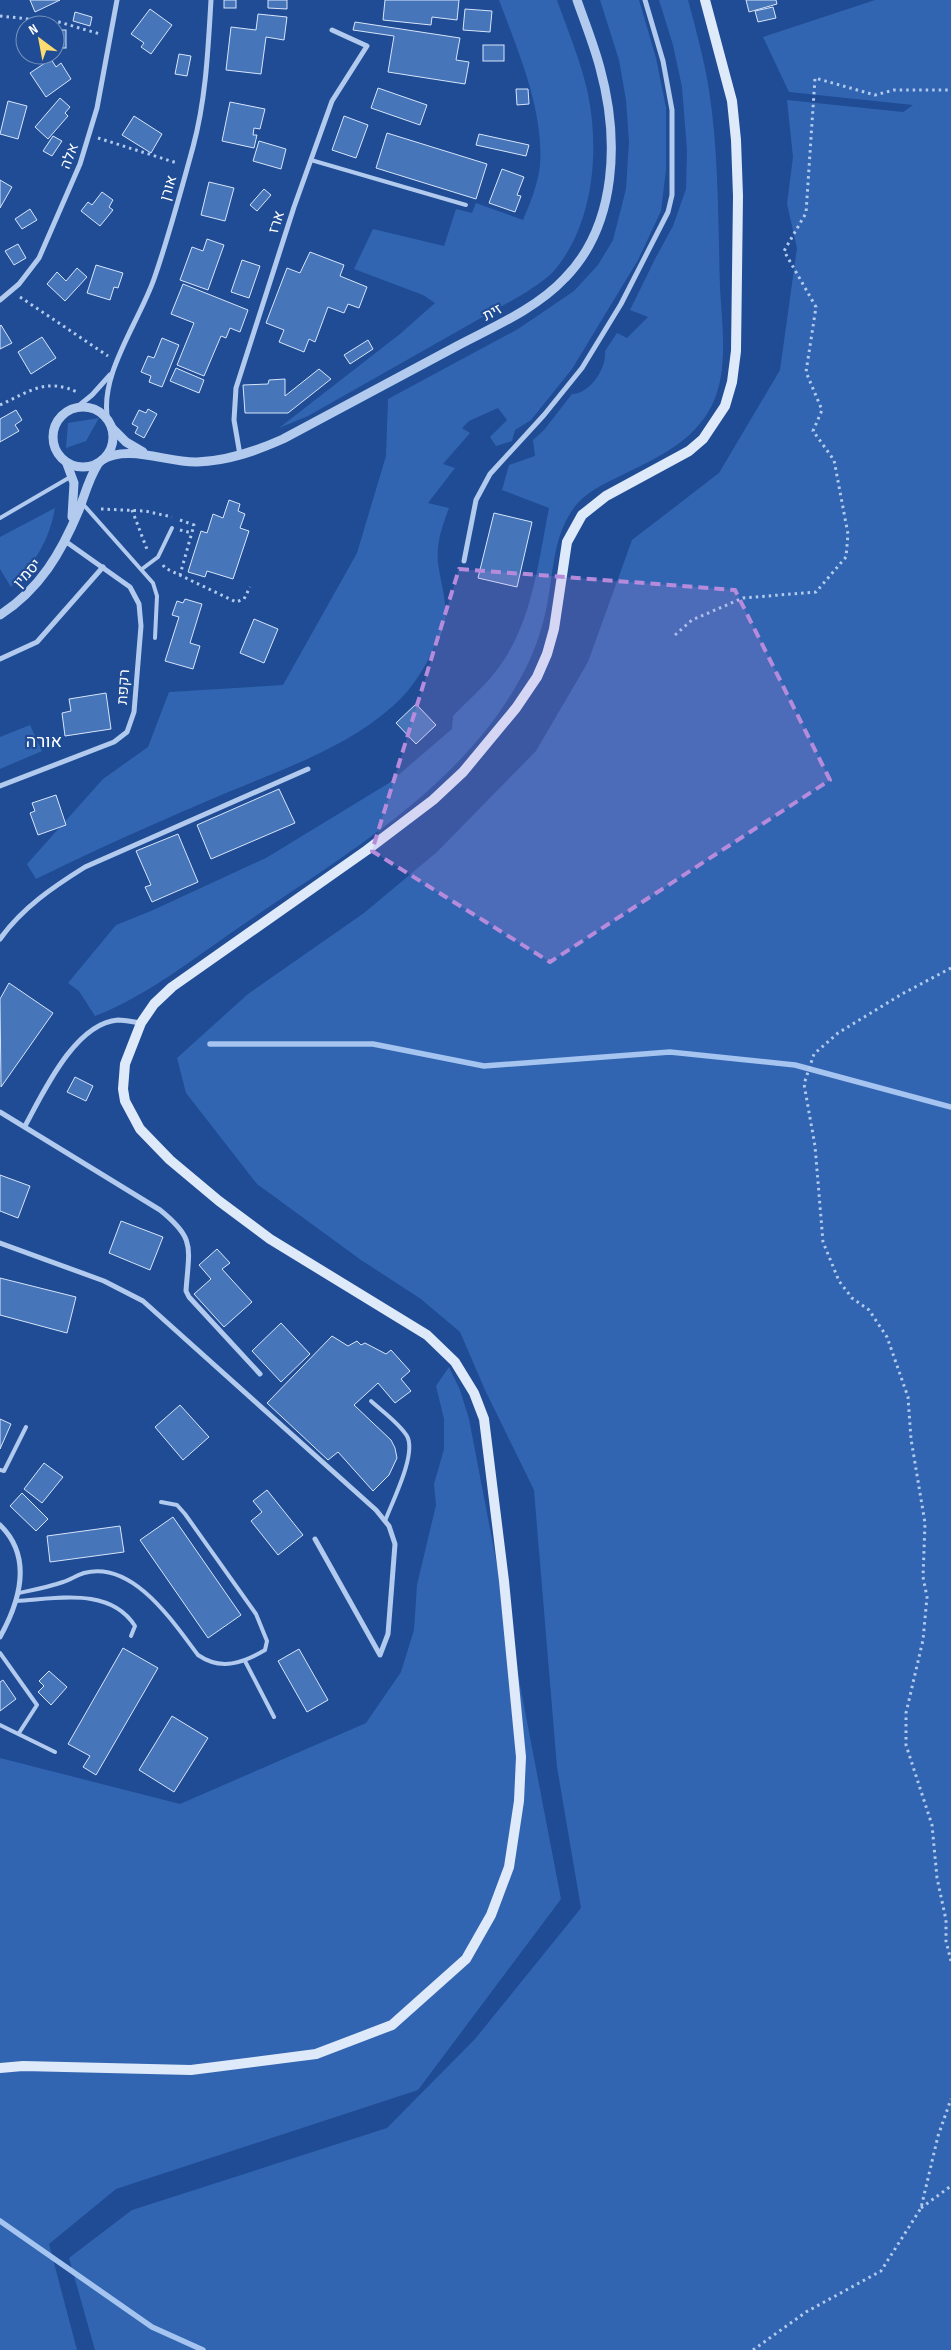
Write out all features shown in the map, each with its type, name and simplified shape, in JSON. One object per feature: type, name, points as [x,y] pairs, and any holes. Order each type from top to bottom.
[{"type":"main road","points":[[0,2068],[23,2066],[191,2070],[316,2054],[392,2025],[466,1959],[487,1922],[509,1867],[519,1801],[521,1757],[504,1581],[484,1419],[474,1393],[455,1362],[427,1335],[270,1239],[219,1201],[149,1140],[131,1115],[124,1089],[125,1064],[141,1024],[154,1004],[172,987],[367,850],[433,800],[463,772],[510,715],[537,677],[547,654],[554,629],[567,542],[582,515],[606,496],[689,451],[703,439],[720,415],[732,382],[736,351],[738,196],[732,101],[705,0]]},
{"type":"street","name":"אלה","points":[[0,300],[12,291],[33,268],[44,248],[90,136],[116,0]]},
{"type":"street","name":"אורן","points":[[109,424],[106,402],[112,373],[154,280],[188,167],[204,88],[211,0]]},
{"type":"street","name":"זית","points":[[101,462],[114,455],[126,454],[198,462],[240,455],[283,438],[515,315],[565,280],[584,256],[597,232],[605,203],[611,169],[608,101],[601,69],[577,0]]},
{"type":"street","points":[[464,561],[476,500],[490,474],[544,415],[582,368],[621,304],[668,212],[672,195],[672,110],[663,61],[645,0]]},
{"type":"street","name":"ארז","points":[[240,455],[234,420],[236,388],[332,101],[368,46],[332,30]]},
{"type":"street","name":"אורן","points":[[76,408],[112,373]]},
{"type":"street","points":[[76,408],[94,410],[109,424],[112,444],[101,462],[85,468],[67,464],[55,449],[53,431],[62,415],[76,408]]},
{"type":"street","name":"זית","points":[[109,424],[131,446],[154,458]]},
{"type":"street","name":"יסמין","points":[[0,615],[38,584],[54,563],[82,503],[91,476],[101,462]]},
{"type":"street","name":"יסמין","points":[[65,541],[74,505],[72,476],[67,464]]},
{"type":"street","name":"רקפת","points":[[0,786],[114,742],[124,735],[131,724],[134,712],[140,635],[140,604],[130,587],[65,541]]},
{"type":"street","points":[[0,659],[37,642],[103,567]]},
{"type":"street","points":[[0,939],[16,919],[35,902],[85,867],[308,769]]},
{"type":"street","points":[[25,1126],[57,1067],[81,1040],[110,1022],[125,1020],[141,1024]]},
{"type":"street","points":[[0,1112],[160,1210],[176,1223],[184,1233],[189,1247],[186,1291],[189,1297],[260,1374]]},
{"type":"street","points":[[0,1243],[104,1281],[143,1301],[370,1504],[385,1521],[394,1538],[395,1551],[388,1634],[380,1655],[315,1540]]},
{"type":"street","points":[[0,1525],[12,1539],[18,1556],[21,1574],[16,1601],[0,1637]]},
{"type":"lane","points":[[311,160],[466,205]]},
{"type":"lane","points":[[0,518],[72,476]]},
{"type":"lane","points":[[82,503],[142,569],[156,589],[155,638]]},
{"type":"lane","points":[[142,569],[158,557],[172,528]]},
{"type":"lane","points":[[371,1401],[408,1437],[411,1447],[385,1521]]},
{"type":"lane","points":[[0,1470],[4,1471],[26,1427]]},
{"type":"lane","points":[[18,1593],[63,1582],[83,1573],[105,1572],[120,1576],[155,1600],[198,1654],[207,1660],[217,1664],[238,1664],[264,1650],[267,1641],[263,1627],[185,1514],[176,1505],[161,1502]]},
{"type":"lane","points":[[16,1601],[82,1598],[101,1600],[112,1604],[130,1618],[135,1626],[131,1636]]},
{"type":"lane","points":[[0,1654],[37,1705],[19,1733]]},
{"type":"lane","points":[[245,1661],[274,1717]]},
{"type":"lane","points":[[0,1725],[55,1752]]},
{"type":"path","points":[[0,16],[59,22],[110,38]]},
{"type":"path","points":[[675,635],[692,620],[744,598],[816,592],[846,557],[848,534],[834,460],[813,431],[822,410],[806,372],[816,307],[784,251],[806,212],[815,78],[875,95],[894,90],[951,90]]},
{"type":"path","points":[[90,136],[188,167]]},
{"type":"path","points":[[12,291],[117,361]]},
{"type":"path","points":[[0,405],[36,388],[53,384],[64,386],[88,398]]},
{"type":"path","points":[[98,509],[158,512],[194,525],[180,575]]},
{"type":"path","points":[[132,510],[152,563]]},
{"type":"path","points":[[158,557],[165,568],[236,602],[244,599],[250,587]]},
{"type":"path","points":[[951,968],[902,994],[838,1033],[814,1054],[804,1084],[815,1146],[823,1242],[839,1281],[852,1298],[869,1310],[887,1337],[908,1397],[911,1439],[926,1523],[923,1576],[927,1598],[923,1640],[906,1713],[906,1745],[932,1825],[937,1878],[946,1920],[946,1941],[951,1961]]},
{"type":"path","points":[[753,2350],[806,2312],[881,2271],[921,2208],[938,2136],[951,2099]]},
{"type":"path","points":[[921,2208],[951,2186]]},
{"type":"highlighted area","points":[[459,569],[735,590],[830,780],[550,962],[372,851]]},
{"type":"shaded area","points":[[499,0],[557,0],[578,58],[592,117],[593,164],[585,211],[577,233],[566,254],[553,272],[525,293],[308,416],[279,428],[400,334],[435,303],[423,295],[354,269],[373,229],[444,246],[456,209],[472,213],[476,203],[523,220],[539,172],[540,144],[538,123],[528,81]]},
{"type":"shaded area","points":[[600,0],[639,0],[656,58],[666,108],[666,170],[661,211],[638,260],[572,369],[531,420],[515,430],[512,441],[496,446],[490,437],[507,420],[498,408],[469,421],[462,428],[470,433],[443,464],[455,468],[428,503],[449,508],[440,535],[438,549],[445,616],[441,634],[421,673],[401,699],[393,706],[375,721],[335,746],[131,834],[36,879],[27,864],[103,779],[148,747],[169,692],[283,685],[357,553],[386,456],[388,399],[518,329],[574,291],[598,265],[613,240],[626,189],[629,142],[626,100],[619,60]]},
{"type":"shaded area","points":[[659,0],[688,0],[709,90],[716,164],[723,332],[721,377],[712,405],[695,429],[684,439],[660,456],[596,488],[576,505],[568,516],[555,553],[540,634],[529,661],[495,719],[465,755],[396,818],[358,846],[153,987],[95,1016],[79,991],[68,983],[116,925],[266,858],[389,783],[452,729],[453,716],[491,677],[508,653],[526,614],[532,593],[549,508],[502,490],[509,465],[535,456],[533,440],[544,430],[572,394],[585,390],[596,379],[603,365],[605,351],[617,333],[627,338],[648,317],[630,310],[673,226],[686,189],[687,150],[682,87],[673,45]]},
{"type":"shaded area","points":[[875,0],[951,0],[951,2350],[95,2350],[69,2258],[132,2210],[387,2128],[475,2039],[581,1908],[557,1767],[534,1490],[485,1390],[460,1332],[421,1299],[361,1260],[257,1184],[186,1093],[177,1058],[248,994],[364,913],[437,852],[536,751],[588,662],[632,540],[719,473],[780,370],[797,248],[787,204],[793,157],[787,100],[903,112],[913,105],[789,92],[763,37]]},
{"type":"shaded area","points":[[99,418],[86,441],[66,448],[68,423]]},
{"type":"shaded area","points":[[55,508],[49,531],[40,551],[11,587],[0,569],[0,537]]},
{"type":"shaded area","points":[[30,725],[42,751],[0,769],[0,737]]},
{"type":"shaded area","points":[[449,1367],[460,1390],[469,1419],[561,1899],[418,2090],[116,2189],[49,2244],[77,2350],[0,2350],[0,1758],[180,1804],[366,1723],[401,1672],[414,1630],[417,1585],[436,1505],[434,1484],[444,1449],[444,1419],[436,1386]]},
{"type":"building","points":[[30,0],[60,0],[35,12]]},
{"type":"building","points":[[224,0],[236,0],[236,8],[224,8]]},
{"type":"building","points":[[268,0],[287,0],[287,9],[268,8]]},
{"type":"building","points":[[385,0],[459,0],[457,20],[432,17],[431,25],[383,20]]},
{"type":"building","points":[[746,0],[776,0],[777,4],[749,12]]},
{"type":"building","points":[[773,7],[776,18],[758,22],[755,11]]},
{"type":"building","points":[[150,9],[172,25],[151,54],[141,47],[144,43],[131,34]]},
{"type":"building","points":[[465,9],[492,11],[490,32],[463,30]]},
{"type":"building","points":[[75,12],[92,17],[90,26],[73,21]]},
{"type":"building","points":[[258,14],[287,17],[284,40],[266,37],[261,74],[226,70],[231,27],[256,30]]},
{"type":"building","points":[[355,22],[460,38],[456,60],[469,62],[465,84],[388,72],[394,36],[353,30]]},
{"type":"building","points":[[65,30],[66,30],[65,48]]},
{"type":"building","points":[[483,45],[504,45],[504,61],[483,61]]},
{"type":"building","points":[[179,54],[191,56],[187,76],[175,74]]},
{"type":"building","points":[[42,65],[55,65],[56,67],[62,65],[71,79],[46,97],[30,73]]},
{"type":"building","points":[[378,88],[427,105],[420,125],[371,108]]},
{"type":"building","points":[[516,89],[528,89],[529,104],[517,105]]},
{"type":"building","points":[[60,98],[70,107],[65,113],[68,116],[48,139],[35,127]]},
{"type":"building","points":[[8,101],[27,106],[18,139],[0,134]]},
{"type":"building","points":[[230,102],[265,109],[260,129],[254,128],[253,135],[257,135],[254,148],[222,141]]},
{"type":"building","points":[[134,116],[162,134],[151,153],[122,135]]},
{"type":"building","points":[[344,116],[368,125],[356,158],[332,150]]},
{"type":"building","points":[[387,133],[487,164],[476,199],[376,168]]},
{"type":"building","points":[[479,134],[529,145],[526,156],[476,145]]},
{"type":"building","points":[[53,136],[62,141],[52,156],[43,151]]},
{"type":"building","points":[[259,141],[286,149],[281,169],[253,161]]},
{"type":"building","points":[[502,169],[524,177],[517,195],[521,196],[515,212],[489,203]]},
{"type":"building","points":[[0,180],[12,187],[0,208]]},
{"type":"building","points":[[209,182],[234,188],[225,221],[201,215]]},
{"type":"building","points":[[264,189],[271,195],[257,211],[250,205]]},
{"type":"building","points":[[102,192],[113,200],[109,207],[113,210],[100,226],[81,211],[88,202],[92,205]]},
{"type":"building","points":[[30,209],[37,220],[22,229],[15,219]]},
{"type":"building","points":[[207,239],[224,245],[208,290],[180,280],[192,247],[203,251]]},
{"type":"building","points":[[18,244],[26,258],[14,265],[5,251]]},
{"type":"building","points":[[310,252],[344,265],[340,276],[367,287],[359,308],[348,304],[344,313],[328,307],[315,342],[309,339],[304,352],[279,342],[284,330],[266,323],[287,268],[300,273]]},
{"type":"building","points":[[242,260],[260,266],[249,298],[231,292]]},
{"type":"building","points":[[96,265],[123,273],[118,288],[114,287],[110,300],[87,293]]},
{"type":"building","points":[[77,268],[87,277],[65,301],[47,284],[57,272],[66,281]]},
{"type":"building","points":[[183,284],[248,310],[240,332],[230,328],[226,338],[221,336],[204,376],[177,365],[194,323],[171,314]]},
{"type":"building","points":[[0,326],[12,343],[0,349]]},
{"type":"building","points":[[42,337],[56,358],[31,374],[18,352]]},
{"type":"building","points":[[162,338],[179,345],[162,387],[149,382],[151,376],[141,372],[148,356],[154,358]]},
{"type":"building","points":[[368,340],[373,349],[350,364],[344,355]]},
{"type":"building","points":[[176,368],[204,380],[199,393],[170,381]]},
{"type":"building","points":[[319,369],[331,379],[288,413],[245,413],[243,385],[268,384],[269,380],[285,379],[285,396]]},
{"type":"building","points":[[148,409],[157,414],[144,438],[135,433],[138,427],[132,424],[139,410],[146,413]]},
{"type":"building","points":[[16,410],[22,420],[15,425],[19,431],[0,442],[0,419]]},
{"type":"building","points":[[229,500],[240,504],[238,511],[245,514],[240,528],[249,531],[233,579],[207,571],[205,577],[188,572],[201,531],[207,533],[213,514],[223,518]]},
{"type":"building","points":[[494,513],[532,522],[517,587],[478,578]]},
{"type":"building","points":[[185,599],[202,604],[190,643],[200,646],[193,669],[165,661],[179,617],[172,615],[177,601],[183,603]]},
{"type":"building","points":[[254,619],[278,629],[264,663],[240,653]]},
{"type":"building","points":[[106,693],[111,729],[65,736],[62,713],[71,711],[69,699]]},
{"type":"building","points":[[416,704],[436,725],[416,744],[396,723]]},
{"type":"building","points":[[279,789],[295,823],[211,859],[197,825]]},
{"type":"building","points":[[56,795],[66,825],[38,835],[30,813],[35,811],[32,803]]},
{"type":"building","points":[[178,834],[198,882],[152,902],[145,887],[151,885],[136,851]]},
{"type":"building","points":[[9,983],[53,1013],[1,1087],[0,999]]},
{"type":"building","points":[[75,1077],[93,1086],[86,1101],[67,1092]]},
{"type":"building","points":[[0,1175],[30,1186],[18,1218],[0,1211]]},
{"type":"building","points":[[121,1221],[163,1237],[150,1270],[109,1253]]},
{"type":"building","points":[[217,1249],[230,1263],[222,1269],[252,1302],[224,1327],[194,1294],[211,1279],[199,1265]]},
{"type":"building","points":[[0,1278],[76,1297],[67,1333],[0,1315]]},
{"type":"building","points":[[281,1323],[310,1354],[281,1382],[252,1351]]},
{"type":"building","points":[[332,1336],[348,1346],[357,1341],[361,1345],[365,1343],[386,1354],[391,1350],[410,1371],[401,1379],[411,1391],[395,1403],[378,1383],[354,1405],[391,1440],[395,1448],[397,1458],[389,1475],[373,1491],[338,1452],[328,1460],[267,1403]]},
{"type":"building","points":[[180,1405],[209,1437],[183,1460],[155,1427]]},
{"type":"building","points":[[0,1419],[11,1424],[0,1449]]},
{"type":"building","points":[[44,1463],[63,1477],[42,1503],[24,1489]]},
{"type":"building","points":[[267,1490],[303,1535],[278,1555],[251,1521],[262,1512],[253,1501]]},
{"type":"building","points":[[22,1493],[48,1519],[36,1531],[10,1506]]},
{"type":"building","points":[[173,1517],[241,1615],[208,1638],[140,1540]]},
{"type":"building","points":[[120,1526],[124,1552],[50,1562],[47,1536]]},
{"type":"building","points":[[123,1648],[158,1668],[96,1775],[83,1767],[90,1756],[68,1744]]},
{"type":"building","points":[[299,1649],[328,1700],[307,1712],[278,1661]]},
{"type":"building","points":[[49,1671],[67,1687],[51,1705],[38,1692],[44,1686],[39,1681]]},
{"type":"building","points":[[3,1680],[16,1699],[0,1711],[0,1682]]},
{"type":"building","points":[[172,1716],[208,1738],[174,1792],[139,1770]]},
{"type":"waterway","points":[[210,1044],[373,1044],[484,1066],[670,1052],[795,1065],[951,1107]]},
{"type":"waterway","points":[[0,2221],[152,2327],[203,2350]]},
{"type":"district","name":"אורה","points":[[44,741]]}]
